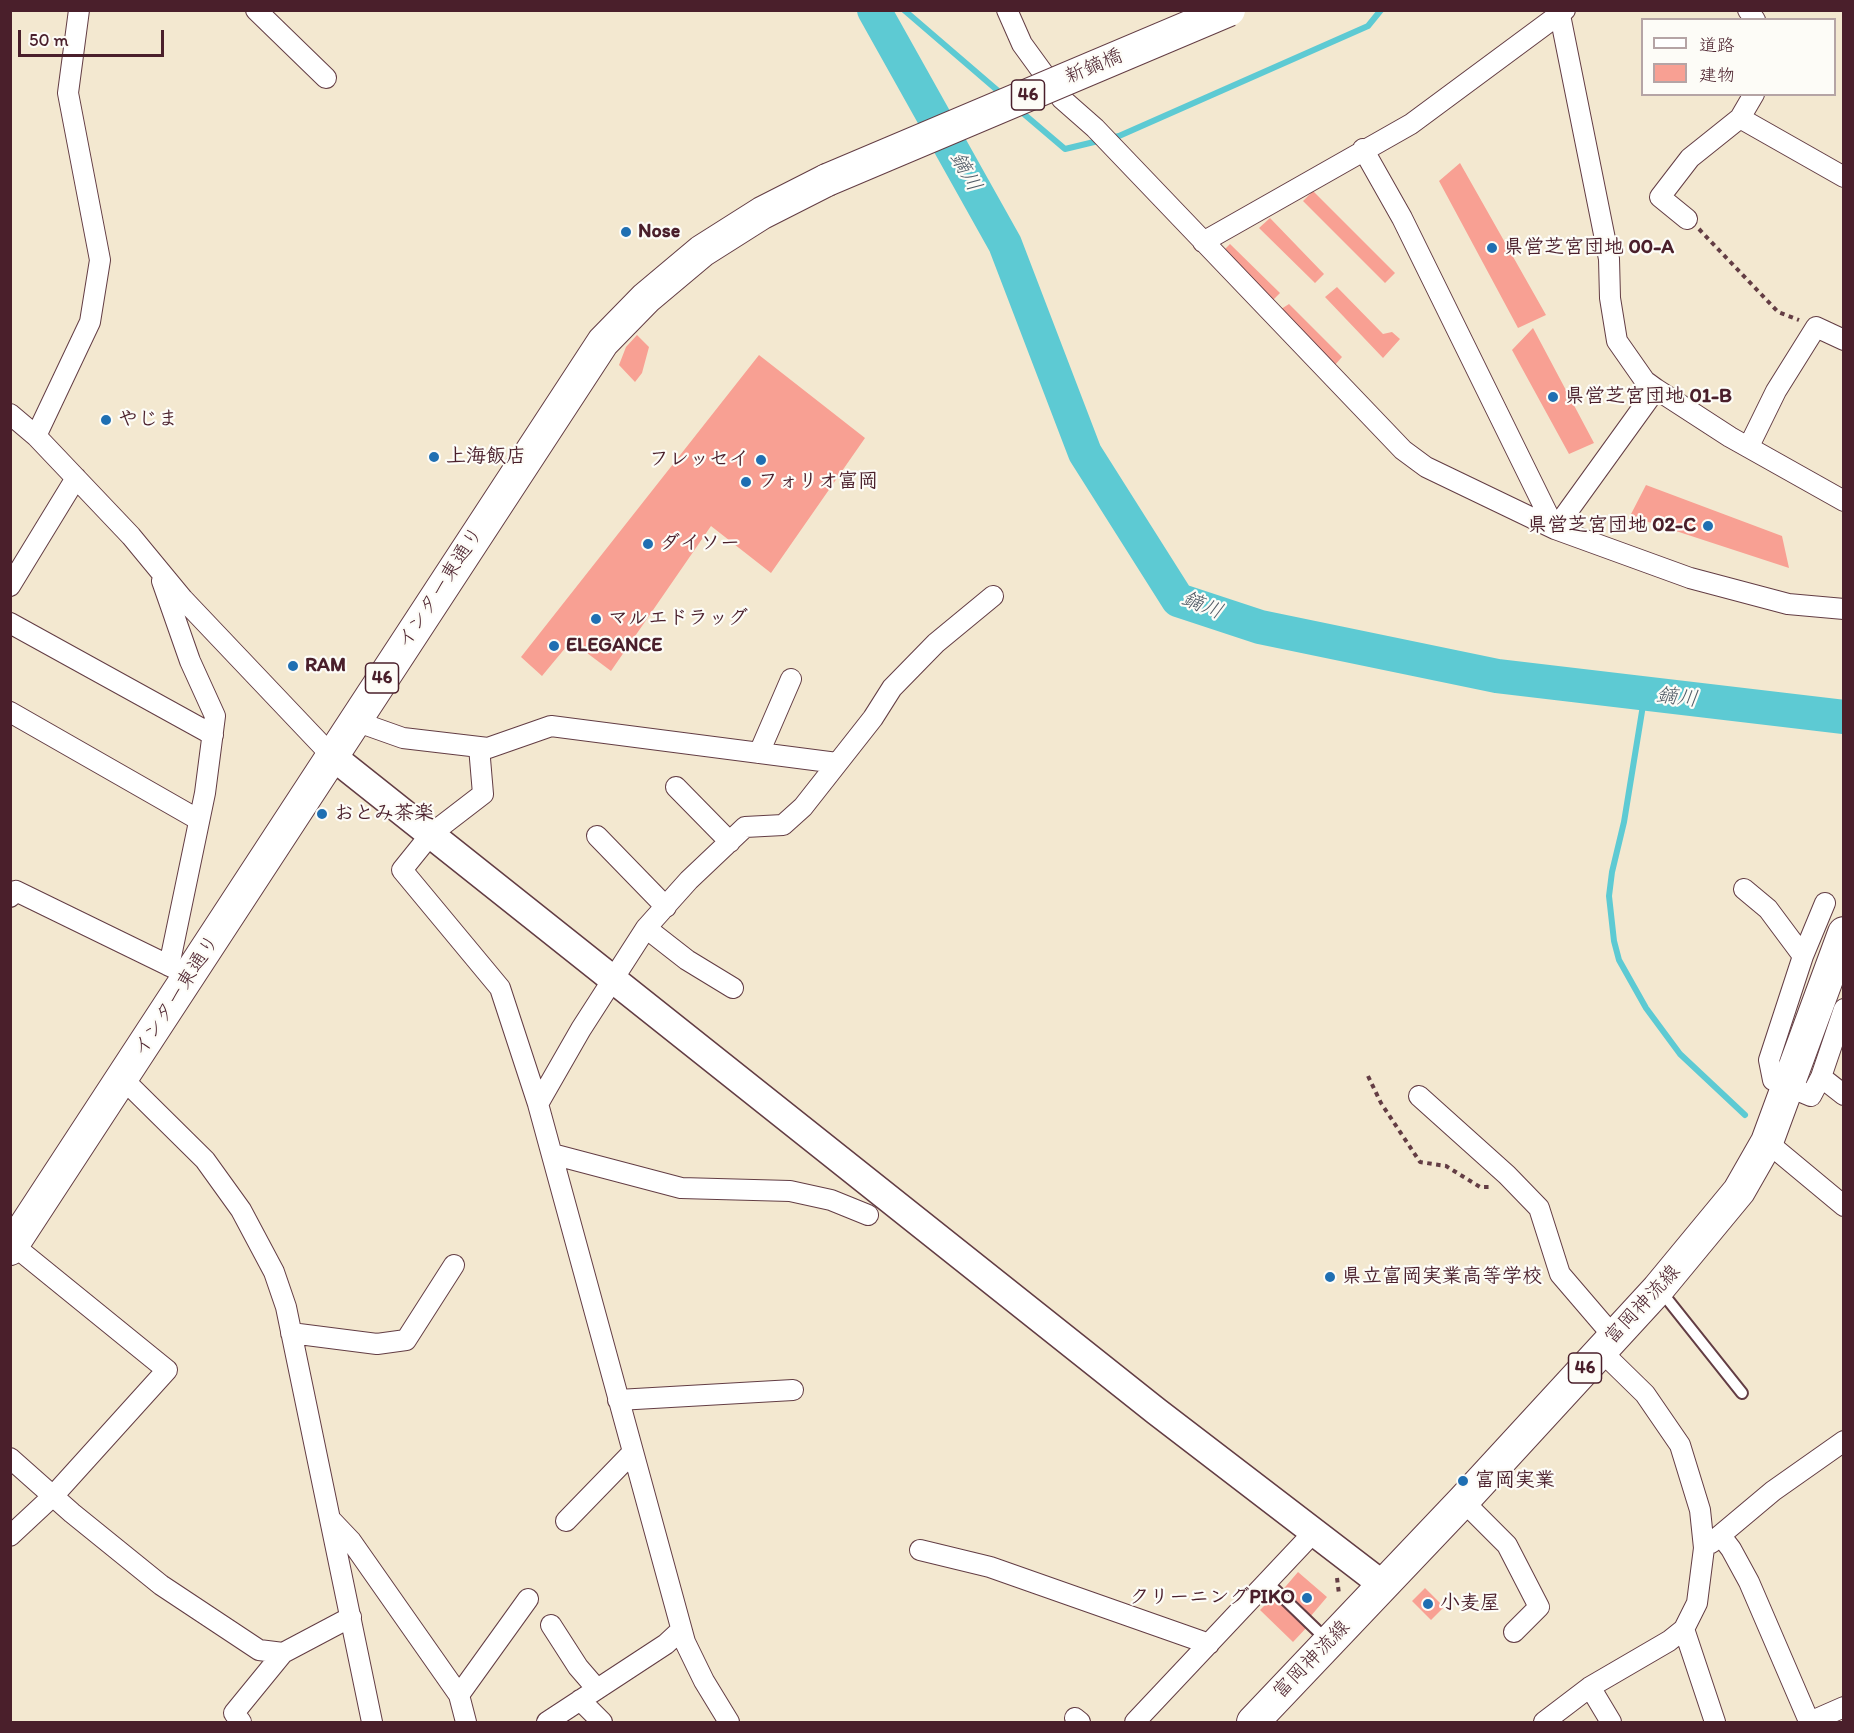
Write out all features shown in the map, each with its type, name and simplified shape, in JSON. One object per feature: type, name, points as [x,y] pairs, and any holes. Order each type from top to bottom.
[{"type":"main road","name":"新鏑橋","points":[[827,180],[1229,10]]},
{"type":"main road","name":"インター東通り","points":[[15,1235],[123,1079],[176,976],[332,756],[603,342],[646,298],[702,251],[762,213],[827,180]]},
{"type":"main road","name":"富岡神流線","points":[[1253,1722],[1608,1344],[1658,1289],[1739,1191],[1767,1142],[1839,946]]},
{"type":"street","points":[[36,436],[90,322],[100,260],[68,93],[79,10]]},
{"type":"street","points":[[256,10],[326,78]]},
{"type":"street","points":[[1007,10],[1022,44],[1062,99],[1095,128],[1403,450],[1426,467],[1556,529],[1690,578],[1788,604],[1844,609]]},
{"type":"street","points":[[1203,242],[1363,148],[1411,124],[1561,11],[1609,259],[1610,298],[1617,341],[1645,381],[1656,389],[1730,437],[1844,501]]},
{"type":"street","points":[[1687,219],[1660,197],[1690,158],[1740,118],[1753,96]]},
{"type":"street","points":[[1740,118],[1844,177]]},
{"type":"street","points":[[1363,148],[1402,218],[1556,529]]},
{"type":"street","points":[[1749,446],[1776,392],[1816,327],[1844,340]]},
{"type":"street","points":[[1556,529],[1656,389]]},
{"type":"street","points":[[10,414],[36,436],[131,536],[183,599],[332,756],[1313,1533],[1383,1585]]},
{"type":"street","points":[[10,586],[76,478]]},
{"type":"street","points":[[12,892],[176,976],[215,716],[190,661],[157,568]]},
{"type":"street","points":[[538,1104],[613,978],[646,928],[689,880],[745,827],[783,825],[803,807],[892,688],[936,643],[993,596]]},
{"type":"street","points":[[10,623],[213,735]]},
{"type":"street","points":[[759,753],[791,679]]},
{"type":"street","points":[[10,712],[199,820]]},
{"type":"street","points":[[354,722],[403,738],[488,748],[551,726],[837,763]]},
{"type":"street","points":[[479,747],[483,794],[431,834],[402,870],[500,988],[538,1104],[681,1630],[704,1681],[729,1722]]},
{"type":"street","points":[[676,787],[730,842]]},
{"type":"street","points":[[597,836],[666,907]]},
{"type":"street","points":[[1744,889],[1768,909],[1803,956]]},
{"type":"street","points":[[1825,903],[1803,956],[1769,1060],[1773,1080],[1810,1096],[1821,1077],[1844,1009]]},
{"type":"street","points":[[646,928],[687,960],[733,988]]},
{"type":"street","points":[[1821,1077],[1844,1095]]},
{"type":"street","points":[[123,1079],[204,1160],[242,1210],[274,1272],[291,1333],[372,1722]]},
{"type":"street","points":[[1419,1096],[1508,1175],[1539,1208],[1560,1274],[1680,1444],[1700,1510],[1704,1548],[1697,1603],[1684,1629],[1669,1641],[1590,1687],[1544,1722]]},
{"type":"street","points":[[1767,1142],[1844,1206]]},
{"type":"street","points":[[552,1154],[681,1188],[790,1191],[831,1200],[868,1215]]},
{"type":"street","points":[[10,1536],[54,1495],[166,1370],[15,1235]]},
{"type":"street","points":[[291,1333],[377,1344],[406,1340],[454,1264]]},
{"type":"street","points":[[618,1400],[794,1390]]},
{"type":"street","points":[[1704,1548],[1773,1491],[1844,1441]]},
{"type":"street","points":[[566,1521],[632,1453]]},
{"type":"street","points":[[10,1458],[72,1513],[161,1585],[259,1650],[283,1653]]},
{"type":"street","points":[[1463,1501],[1507,1545],[1539,1607],[1514,1632]]},
{"type":"street","points":[[331,1520],[351,1541],[459,1695],[466,1722]]},
{"type":"street","points":[[1135,1722],[1313,1533]]},
{"type":"street","points":[[1721,1536],[1749,1582],[1808,1719],[1812,1721],[1844,1707]]},
{"type":"street","points":[[920,1550],[990,1567],[1209,1644]]},
{"type":"street","points":[[459,1695],[528,1599]]},
{"type":"street","points":[[241,1722],[234,1713],[283,1653],[351,1617]]},
{"type":"street","points":[[551,1625],[578,1667],[597,1689]]},
{"type":"street","points":[[1684,1629],[1715,1722]]},
{"type":"street","points":[[547,1722],[666,1644],[681,1630]]},
{"type":"street","points":[[1590,1687],[1611,1722]]},
{"type":"street","points":[[580,1700],[602,1722]]},
{"type":"lane","points":[[1658,1289],[1742,1393]]},
{"type":"lane","points":[[1267,1582],[1330,1642]]},
{"type":"path","points":[[1687,219],[1711,239],[1778,312],[1816,327]]},
{"type":"path","points":[[1368,1076],[1381,1103],[1420,1162],[1446,1166],[1480,1187],[1491,1188],[1508,1175]]},
{"type":"building","name":"県営芝宮団地 00-A","points":[[1460,163],[1546,315],[1518,328],[1439,181]]},
{"type":"building","points":[[1313,191],[1395,273],[1385,283],[1303,201]]},
{"type":"building","points":[[1270,218],[1324,274],[1315,283],[1259,228]]},
{"type":"building","points":[[1230,244],[1280,293],[1271,302],[1221,253]]},
{"type":"building","points":[[1337,287],[1383,334],[1392,332],[1400,339],[1383,358],[1325,297]]},
{"type":"building","points":[[1289,304],[1342,357],[1334,366],[1278,311]]},
{"type":"building","name":"県営芝宮団地 01-B","points":[[1533,328],[1594,443],[1569,454],[1512,350]]},
{"type":"building","points":[[637,335],[649,347],[642,373],[635,382],[619,365],[626,347]]},
{"type":"building","name":"フォリオ富岡","points":[[759,355],[865,438],[771,573],[711,526],[611,671],[571,641],[542,676],[521,657]]},
{"type":"building","name":"県営芝宮団地 02-C","points":[[1646,485],[1782,536],[1789,568],[1630,516]]},
{"type":"building","points":[[1298,1572],[1327,1597],[1310,1617],[1280,1593]]},
{"type":"building","points":[[1425,1588],[1444,1607],[1431,1620],[1412,1601]]},
{"type":"building","points":[[1280,1597],[1308,1626],[1293,1642],[1260,1610],[1272,1598],[1276,1601]]},
{"type":"waterway","name":"鏑川","points":[[874,10],[1005,244],[1085,453],[1178,600],[1260,627],[1497,676],[1844,717]]},
{"type":"waterway","points":[[904,10],[1004,96]]},
{"type":"waterway","points":[[1018,109],[1065,149],[1119,136],[1368,26],[1381,10]]},
{"type":"waterway","points":[[1645,693],[1624,822],[1612,872],[1609,896],[1614,941],[1619,960],[1646,1008],[1680,1054],[1745,1115]]},
{"type":"place","name":"Nose","points":[[626,232]]},
{"type":"place","name":"県営芝宮団地 00-A","points":[[1492,248]]},
{"type":"place","name":"県営芝宮団地 01-B","points":[[1553,397]]},
{"type":"place","name":"やじま","points":[[106,420]]},
{"type":"place","name":"上海飯店","points":[[434,457]]},
{"type":"place","name":"フレッセイ","points":[[761,460]]},
{"type":"place","name":"フォリオ富岡","points":[[746,482]]},
{"type":"place","name":"県営芝宮団地 02-C","points":[[1708,526]]},
{"type":"place","name":"ダイソー","points":[[648,544]]},
{"type":"place","name":"マルエドラッグ","points":[[596,619]]},
{"type":"place","name":"ELEGANCE","points":[[554,646]]},
{"type":"place","name":"RAM","points":[[293,666]]},
{"type":"place","name":"おとみ茶楽","points":[[322,814]]},
{"type":"place","name":"県立富岡実業高等学校","points":[[1330,1277]]},
{"type":"place","name":"富岡実業","points":[[1463,1481]]},
{"type":"place","name":"クリーニングPIKO","points":[[1307,1598]]},
{"type":"place","name":"小麦屋","points":[[1428,1604]]}]
